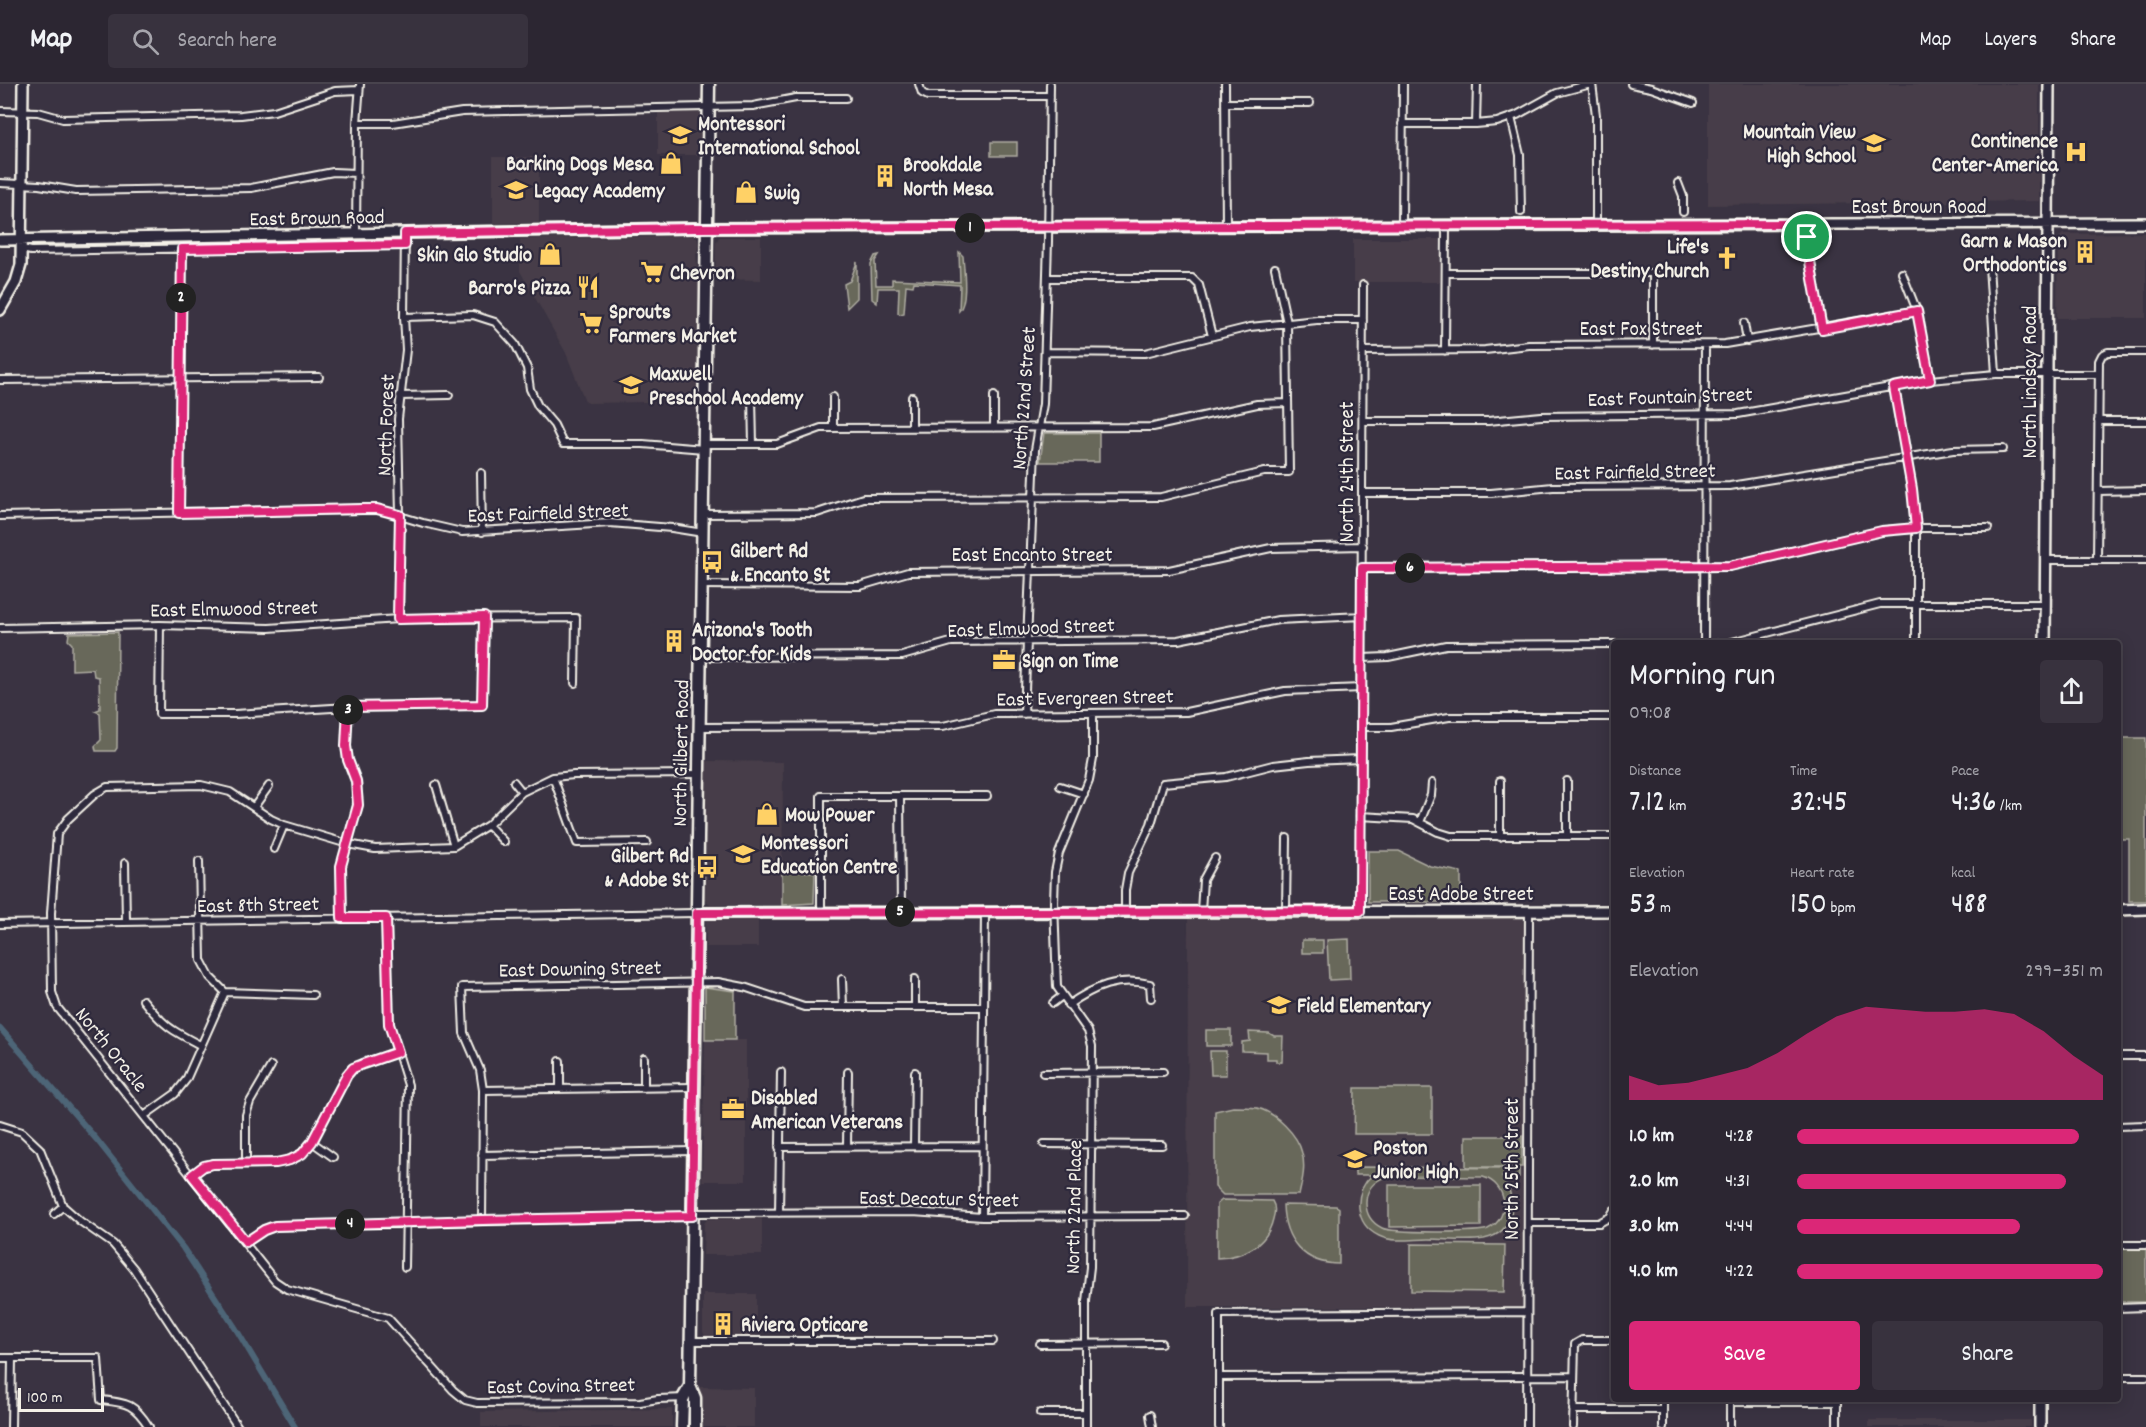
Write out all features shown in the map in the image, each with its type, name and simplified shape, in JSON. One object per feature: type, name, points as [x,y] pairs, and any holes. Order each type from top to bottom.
[{"type":"main road","points":[[0,310],[16,282],[21,265],[23,84]]},
{"type":"main road","name":"North Gilbert Road","points":[[695,1427],[695,1398],[690,1386],[690,1341],[709,84]]},
{"type":"main road","name":"North Lindsay Road","points":[[2045,640],[2049,84]]},
{"type":"main road","name":"East Brown Road","points":[[0,240],[22,245],[356,234],[708,228],[2146,223]]},
{"type":"main road","points":[[2121,910],[2146,909]]},
{"type":"main road","name":"East Adobe Street","points":[[697,913],[1611,911]]},
{"type":"main road","points":[[682,1427],[683,1398],[690,1386]]},
{"type":"main road","points":[[2040,1402],[2040,1427]]},
{"type":"street","points":[[919,84],[922,93],[928,96],[1050,96]]},
{"type":"street","name":"North 22nd Street","points":[[1024,714],[1035,450],[1043,404],[1050,84]]},
{"type":"street","points":[[1225,84],[1226,227]]},
{"type":"street","points":[[1402,226],[1403,84]]},
{"type":"street","points":[[1476,124],[1477,84]]},
{"type":"street","points":[[1402,124],[1490,123],[1511,117],[1557,93],[1591,84],[1596,116],[1596,225]]},
{"type":"street","points":[[1631,84],[1643,85],[1694,103]]},
{"type":"street","points":[[0,111],[38,112],[63,119],[241,115],[273,111],[335,91],[360,87],[357,123],[356,234]]},
{"type":"street","points":[[357,123],[393,123],[462,112],[758,106],[796,98],[846,98]]},
{"type":"street","points":[[1225,103],[1310,103]]},
{"type":"street","points":[[1511,117],[1520,155],[1521,212]]},
{"type":"street","points":[[0,183],[76,191],[251,188],[333,172],[356,173]]},
{"type":"street","points":[[1678,183],[1683,196],[1683,212]]},
{"type":"street","points":[[1807,224],[1809,256],[1822,329]]},
{"type":"street","points":[[1445,351],[1446,226]]},
{"type":"street","name":"North Forest","points":[[398,619],[400,515],[398,419],[406,350],[405,233]]},
{"type":"street","name":"East Brown Road","points":[[22,245],[31,251],[405,245]]},
{"type":"street","points":[[179,513],[182,249]]},
{"type":"street","points":[[1989,266],[1996,374]]},
{"type":"street","points":[[703,514],[818,513],[864,498],[1161,497],[1264,472],[1289,472],[1287,323],[1275,268]]},
{"type":"street","points":[[1446,273],[1653,273],[1653,345]]},
{"type":"street","points":[[1902,273],[1917,311],[1930,380]]},
{"type":"street","points":[[1047,278],[1192,278],[1199,285],[1212,336]]},
{"type":"street","name":"North 24th Street","points":[[1360,911],[1363,285]]},
{"type":"street","name":"East Fox Street","points":[[1363,351],[1485,350],[1529,345],[1705,345],[1822,329],[1917,311]]},
{"type":"street","points":[[404,317],[473,315],[495,322],[515,344],[527,368],[530,389],[538,406],[554,425],[563,444],[704,447],[777,444],[821,428],[1153,427],[1257,404],[1288,403]]},
{"type":"street","points":[[1045,352],[1145,353],[1250,327],[1317,320],[1364,320]]},
{"type":"street","points":[[1744,323],[1747,341]]},
{"type":"street","points":[[1704,640],[1705,345]]},
{"type":"street","points":[[2097,560],[2099,361],[2102,355],[2110,352],[2146,352]]},
{"type":"street","name":"East Fountain Street","points":[[1363,421],[1488,422],[1541,416],[1738,414],[1930,380],[1996,374],[2047,374]]},
{"type":"street","points":[[2047,374],[2098,374]]},
{"type":"street","points":[[0,380],[319,377]]},
{"type":"street","points":[[1894,387],[1912,489],[1916,528],[1916,640]]},
{"type":"street","points":[[400,396],[449,395]]},
{"type":"street","points":[[912,396],[912,428]]},
{"type":"street","points":[[994,396],[994,428]]},
{"type":"street","points":[[752,397],[753,444]]},
{"type":"street","points":[[833,397],[833,428]]},
{"type":"street","points":[[2098,421],[2146,421]]},
{"type":"street","name":"East Fairfield Street","points":[[1363,493],[1491,493],[1553,487],[1730,486],[1953,450],[2003,449]]},
{"type":"street","points":[[481,473],[482,531]]},
{"type":"street","points":[[2098,491],[2146,490]]},
{"type":"street","name":"East Fairfield Street","points":[[0,516],[377,509],[447,530],[462,532],[610,523],[703,533]]},
{"type":"street","points":[[1362,568],[1730,566],[1882,531],[1916,528],[1988,528]]},
{"type":"street","name":"East Encanto Street","points":[[702,585],[860,586],[908,572],[1170,570],[1271,548],[1363,546]]},
{"type":"street","points":[[2045,560],[2146,560]]},
{"type":"street","points":[[1740,640],[1870,606],[1916,603],[2045,604]]},
{"type":"street","name":"East Elmwood Street","points":[[701,657],[902,656],[951,642],[1178,640],[1278,620],[1362,616]]},
{"type":"street","points":[[160,625],[159,714],[235,714],[348,707],[482,705],[484,617]]},
{"type":"street","name":"East Elmwood Street","points":[[0,628],[160,625],[279,628],[398,619],[576,618],[575,682]]},
{"type":"street","points":[[1362,658],[1388,657],[1446,645],[1611,645]]},
{"type":"street","name":"East Evergreen Street","points":[[700,727],[943,726],[994,714],[1186,712],[1285,691],[1362,688]]},
{"type":"street","points":[[342,918],[341,866],[358,805],[356,781],[348,760],[346,746],[348,707]]},
{"type":"street","name":"North 22nd Place","points":[[1086,1427],[1092,1072],[1090,1037],[1057,987],[1054,885],[1059,853],[1089,780],[1093,759],[1093,713]]},
{"type":"street","points":[[1362,727],[1391,727],[1449,717],[1611,717]]},
{"type":"street","points":[[1125,912],[1128,873],[1151,824],[1163,783],[1226,777],[1273,765],[1309,760],[1361,759]]},
{"type":"street","points":[[269,786],[254,807],[271,819],[348,844],[375,849],[454,846],[488,825],[522,792],[553,777],[699,774]]},
{"type":"street","points":[[553,777],[578,843],[647,842]]},
{"type":"street","points":[[1500,781],[1500,837]]},
{"type":"street","points":[[1567,781],[1567,836]]},
{"type":"street","points":[[514,782],[522,792]]},
{"type":"street","points":[[1420,822],[1431,795],[1432,783]]},
{"type":"street","name":"North Oracle","points":[[254,807],[230,792],[201,785],[107,787],[95,794],[68,819],[57,834],[51,923],[52,992],[57,1007],[276,1281],[287,1289]]},
{"type":"street","points":[[436,785],[454,846]]},
{"type":"street","points":[[1060,786],[1084,794]]},
{"type":"street","points":[[821,912],[821,796],[987,796]]},
{"type":"street","points":[[900,796],[901,912]]},
{"type":"street","points":[[1360,816],[1404,817],[1451,836],[1611,836]]},
{"type":"street","points":[[274,849],[284,825]]},
{"type":"street","points":[[488,825],[504,842]]},
{"type":"street","points":[[1286,911],[1287,838]]},
{"type":"street","points":[[1201,911],[1203,880],[1215,858]]},
{"type":"street","points":[[200,861],[201,960],[210,977],[225,992],[313,995]]},
{"type":"street","points":[[125,863],[126,922]]},
{"type":"street","name":"North 25th Street","points":[[1527,1427],[1529,911]]},
{"type":"street","points":[[982,1217],[985,912]]},
{"type":"street","name":"East 8th Street","points":[[0,924],[697,913]]},
{"type":"street","points":[[386,918],[389,1024],[408,1085],[405,1268]]},
{"type":"street","points":[[842,979],[843,1007]]},
{"type":"street","points":[[915,979],[915,1007]]},
{"type":"street","points":[[1068,1005],[1099,986],[1128,981],[1150,984],[1151,998]]},
{"type":"street","name":"East Downing Street","points":[[483,1090],[480,1070],[464,1033],[462,987],[695,982],[737,985],[799,1006],[984,1007]]},
{"type":"street","points":[[144,1116],[175,1094],[186,1080],[225,992]]},
{"type":"street","points":[[1053,1003],[1062,996]]},
{"type":"street","points":[[143,1000],[161,1023],[200,1045]]},
{"type":"street","points":[[192,1175],[204,1166],[213,1164],[276,1163],[302,1154],[312,1142],[347,1075],[353,1068],[398,1052]]},
{"type":"street","points":[[2121,1056],[2146,1056]]},
{"type":"street","points":[[644,1058],[644,1088]]},
{"type":"street","points":[[560,1061],[560,1089]]},
{"type":"street","points":[[246,1163],[246,1115],[250,1102],[271,1066]]},
{"type":"street","points":[[779,1213],[781,1072]]},
{"type":"street","points":[[847,1146],[848,1072]]},
{"type":"street","points":[[914,1146],[915,1072]]},
{"type":"street","points":[[1043,1073],[1163,1072]]},
{"type":"street","points":[[482,1220],[483,1090],[694,1087]]},
{"type":"street","points":[[0,1125],[22,1132],[40,1149],[63,1206],[80,1221],[114,1244],[130,1264],[238,1427]]},
{"type":"street","points":[[2121,1125],[2146,1125]]},
{"type":"street","points":[[312,1142],[333,1157]]},
{"type":"street","points":[[1044,1144],[1162,1145]]},
{"type":"street","points":[[779,1147],[982,1146]]},
{"type":"street","points":[[482,1155],[693,1152]]},
{"type":"street","points":[[54,1214],[63,1206]]},
{"type":"street","name":"East Decatur Street","points":[[246,1242],[264,1230],[275,1226],[482,1220],[913,1212],[982,1217],[1185,1216]]},
{"type":"street","points":[[1528,1223],[1599,1223],[1611,1215]]},
{"type":"street","points":[[2121,1245],[2146,1245]]},
{"type":"street","name":"East Covina Street","points":[[287,1289],[388,1318],[453,1390],[465,1400],[477,1403],[640,1402],[695,1398]]},
{"type":"street","points":[[2121,1308],[2146,1307]]},
{"type":"street","points":[[1219,1427],[1219,1314],[1527,1312]]},
{"type":"street","points":[[1573,1427],[1573,1349],[1576,1342],[1611,1340]]},
{"type":"street","points":[[690,1341],[993,1341]]},
{"type":"street","points":[[1040,1344],[1161,1343]]},
{"type":"street","points":[[0,1358],[98,1358],[101,1400],[119,1401],[131,1405],[141,1414],[149,1427]]},
{"type":"street","points":[[11,1427],[12,1358]]},
{"type":"street","points":[[1219,1377],[1573,1376]]},
{"type":"street","points":[[2121,1377],[2146,1377]]},
{"type":"street","points":[[1663,1427],[1664,1402]]},
{"type":"street","points":[[1730,1402],[1730,1427]]},
{"type":"street","points":[[1837,1402],[1837,1427]]},
{"type":"street","points":[[1573,1410],[1664,1410]]},
{"type":"street","points":[[1040,1413],[1086,1413]]},
{"type":"street","points":[[1150,1415],[1152,1427]]},
{"type":"shaded area","name":"Mountain View High School","points":[[1708,84],[2039,84],[2039,201],[1708,205]]},
{"type":"shaded area","name":"Montessori International School","points":[[658,111],[700,112],[701,155],[658,155]]},
{"type":"shaded area","name":"Legacy Academy","points":[[493,157],[539,157],[539,223],[493,224]]},
{"type":"shaded area","points":[[2146,233],[2146,318],[2057,318],[2058,238],[2063,234]]},
{"type":"shaded area","points":[[693,236],[697,238],[699,244],[696,255],[699,286],[698,401],[588,403],[585,401],[566,353],[520,271],[520,239]]},
{"type":"shaded area","points":[[719,237],[761,237],[761,280],[715,279],[716,243]]},
{"type":"shaded area","points":[[1353,239],[1440,239],[1440,282],[1353,282]]},
{"type":"shaded area","points":[[706,761],[783,762],[782,905],[710,905],[705,899]]},
{"type":"shaded area","name":"Poston Junior High","points":[[1188,918],[1525,918],[1522,1307],[1187,1307]]},
{"type":"shaded area","points":[[706,920],[758,920],[758,947],[706,947]]},
{"type":"shaded area","points":[[705,1040],[746,1040],[746,1181],[702,1181]]},
{"type":"shaded area","points":[[762,1218],[762,1255],[703,1255],[704,1224],[707,1219]]},
{"type":"shaded area","points":[[703,1294],[756,1294],[756,1337],[705,1336],[703,1332]]},
{"type":"shaded area","points":[[700,1387],[754,1388],[754,1427],[700,1427]]},
{"type":"shaded area","points":[[672,1409],[672,1427],[481,1427],[481,1412]]},
{"type":"shaded area","points":[[1869,1420],[2031,1420],[2031,1427],[1869,1427]]},
{"type":"green space","points":[[991,142],[1017,142],[1017,156],[991,156]]},
{"type":"green space","points":[[959,252],[963,256],[965,285],[964,301],[959,311],[960,285],[914,282],[913,286],[906,285],[904,313],[900,314],[898,313],[899,288],[878,288],[877,303],[872,299],[871,264],[875,256],[879,255],[875,261],[876,285],[892,285],[892,279],[960,282]]},
{"type":"green space","points":[[857,262],[857,298],[847,308],[844,284],[850,281]]},
{"type":"green space","points":[[1044,433],[1099,433],[1099,462],[1040,462]]},
{"type":"green space","points":[[118,632],[117,748],[115,751],[96,751],[95,746],[101,740],[100,713],[95,711],[100,709],[99,677],[94,676],[93,669],[72,670],[72,644],[68,640],[69,633]]},
{"type":"green space","points":[[2121,738],[2146,738],[2146,901],[2129,901],[2129,839],[2121,839]]},
{"type":"green space","points":[[1368,851],[1399,851],[1430,866],[1461,872],[1461,902],[1368,902]]},
{"type":"green space","points":[[782,871],[815,872],[814,903],[782,905]]},
{"type":"green space","points":[[1349,939],[1350,979],[1329,980],[1327,940]]},
{"type":"green space","points":[[1302,940],[1323,940],[1323,953],[1302,953]]},
{"type":"green space","points":[[705,987],[735,991],[735,1040],[705,1040]]},
{"type":"green space","points":[[1206,1030],[1231,1030],[1231,1046],[1206,1046]]},
{"type":"green space","points":[[1249,1032],[1283,1036],[1282,1062],[1267,1059],[1267,1052],[1242,1051],[1242,1042],[1250,1041]]},
{"type":"green space","points":[[1210,1051],[1226,1051],[1226,1075],[1211,1075]]},
{"type":"green space","points":[[1355,1088],[1432,1088],[1432,1134],[1354,1134]]},
{"type":"green space","points":[[1233,1107],[1264,1110],[1278,1119],[1291,1132],[1300,1146],[1304,1164],[1299,1195],[1223,1195],[1215,1187],[1215,1111]]},
{"type":"green space","points":[[1466,1136],[1522,1136],[1522,1167],[1466,1167]]},
{"type":"green space","points":[[1355,1167],[1519,1168],[1519,1177],[1502,1177],[1512,1205],[1511,1214],[1503,1230],[1484,1239],[1471,1240],[1397,1240],[1379,1236],[1365,1224],[1359,1208],[1362,1190],[1372,1175],[1355,1175]],"holes":[[[1388,1176],[1483,1177],[1497,1186],[1504,1201],[1501,1217],[1488,1229],[1453,1232],[1389,1230],[1375,1224],[1367,1211],[1366,1198],[1370,1189],[1379,1180]]]},
{"type":"green space","points":[[1389,1185],[1481,1185],[1481,1226],[1389,1227]]},
{"type":"green space","points":[[1222,1200],[1272,1201],[1275,1212],[1270,1228],[1259,1243],[1244,1252],[1217,1258],[1217,1204]]},
{"type":"green space","points":[[1283,1205],[1336,1206],[1339,1208],[1339,1264],[1316,1260],[1298,1248],[1287,1229]]},
{"type":"green space","points":[[1411,1244],[1505,1245],[1504,1292],[1411,1291]]},
{"type":"green space","points":[[2121,1248],[2146,1248],[2146,1302],[2121,1302]]},
{"type":"waterway","points":[[0,1028],[97,1140],[183,1248],[236,1329],[295,1427]]},
{"type":"place","name":"Montessori International School","points":[[680,135]]},
{"type":"place","name":"Mountain View High School","points":[[1874,143]]},
{"type":"place","name":"Continence Center-America","points":[[2076,152]]},
{"type":"place","name":"Barking Dogs Mesa","points":[[671,163]]},
{"type":"place","name":"Brookdale North Mesa","points":[[885,176]]},
{"type":"place","name":"Legacy Academy","points":[[516,190]]},
{"type":"place","name":"Swig","points":[[746,192]]},
{"type":"place","name":"Garn & Mason Orthodontics","points":[[2085,252]]},
{"type":"place","name":"Skin Glo Studio","points":[[550,254]]},
{"type":"place","name":"Life's Destiny Church","points":[[1727,258]]},
{"type":"place","name":"Chevron","points":[[652,272]]},
{"type":"place","name":"Barro's Pizza","points":[[588,287]]},
{"type":"place","name":"Sprouts Farmers Market","points":[[591,323]]},
{"type":"place","name":"Maxwell Preschool Academy","points":[[631,385]]},
{"type":"place","name":"Gilbert Rd & Encanto St","points":[[712,562]]},
{"type":"place","name":"Arizona's Tooth Doctor for Kids","points":[[674,641]]},
{"type":"place","name":"Sign on Time","points":[[1004,660]]},
{"type":"place","name":"Mow Power","points":[[767,814]]},
{"type":"place","name":"Montessori Education Centre","points":[[743,854]]},
{"type":"place","name":"Gilbert Rd & Adobe St","points":[[707,867]]},
{"type":"place","name":"Field Elementary","points":[[1279,1005]]},
{"type":"place","name":"Disabled American Veterans","points":[[733,1109]]},
{"type":"place","name":"Poston Junior High","points":[[1355,1159]]},
{"type":"place","name":"Riviera Opticare","points":[[723,1324]]},
{"type":"route","points":[[1807,224],[1807,237],[1822,329],[1917,311],[1930,380],[1894,387],[1912,489],[1916,528],[1882,531],[1730,566],[1362,568],[1360,911],[697,913],[692,1216],[275,1226],[264,1230],[246,1242],[192,1175],[204,1166],[213,1164],[276,1163],[302,1154],[312,1142],[347,1075],[353,1068],[398,1052],[389,1024],[386,918],[342,918],[341,866],[358,805],[356,781],[348,760],[346,746],[348,707],[482,705],[484,617],[398,619],[400,515],[377,509],[179,513],[182,249],[405,245],[405,233],[694,228],[1807,224]]}]
